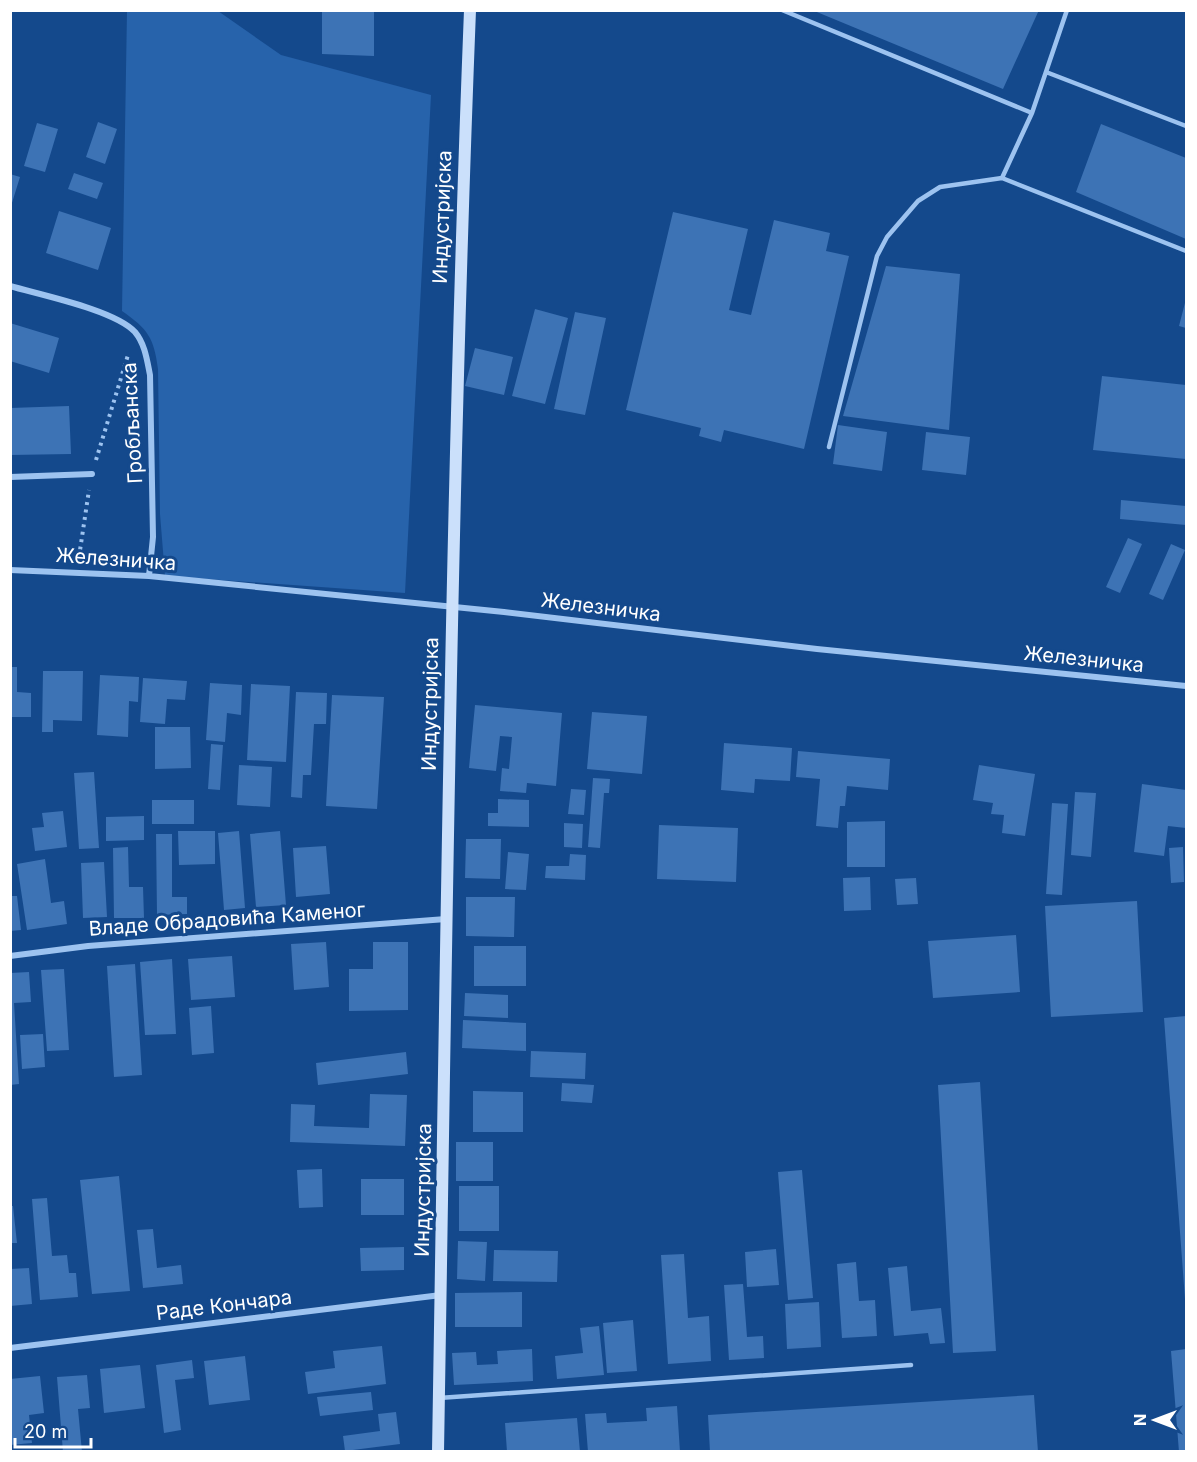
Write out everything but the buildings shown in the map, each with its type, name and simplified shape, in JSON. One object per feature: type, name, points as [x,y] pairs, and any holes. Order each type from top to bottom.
[{"type":"main road","name":"Индустријска","points":[[438,1452],[459,273],[470,10]]},
{"type":"street","name":"Гробљанска","points":[[10,286],[118,319],[135,333],[146,353],[150,375],[153,537],[149,576]]},
{"type":"street","points":[[10,477],[92,474]]},
{"type":"street","name":"Железничка","points":[[10,570],[149,576],[452,607],[817,649],[1186,686]]},
{"type":"street","name":"Владе Обрадовића Каменог","points":[[10,956],[88,946],[447,919]]},
{"type":"street","name":"Раде Кончара","points":[[10,1348],[441,1296]]},
{"type":"lane","points":[[782,10],[1032,113]]},
{"type":"lane","points":[[1002,178],[1032,113],[1067,10]]},
{"type":"lane","points":[[1046,72],[1186,126]]},
{"type":"lane","points":[[829,447],[877,256],[887,237],[918,201],[940,186],[1002,178],[1186,251]]},
{"type":"lane","points":[[439,1398],[911,1365]]},
{"type":"path","points":[[76,572],[92,474],[135,333]]},
{"type":"shaded area","points":[[127,11],[218,11],[281,55],[431,95],[405,593],[165,576],[160,514],[158,369],[152,342],[148,335],[138,323],[122,311]]}]
